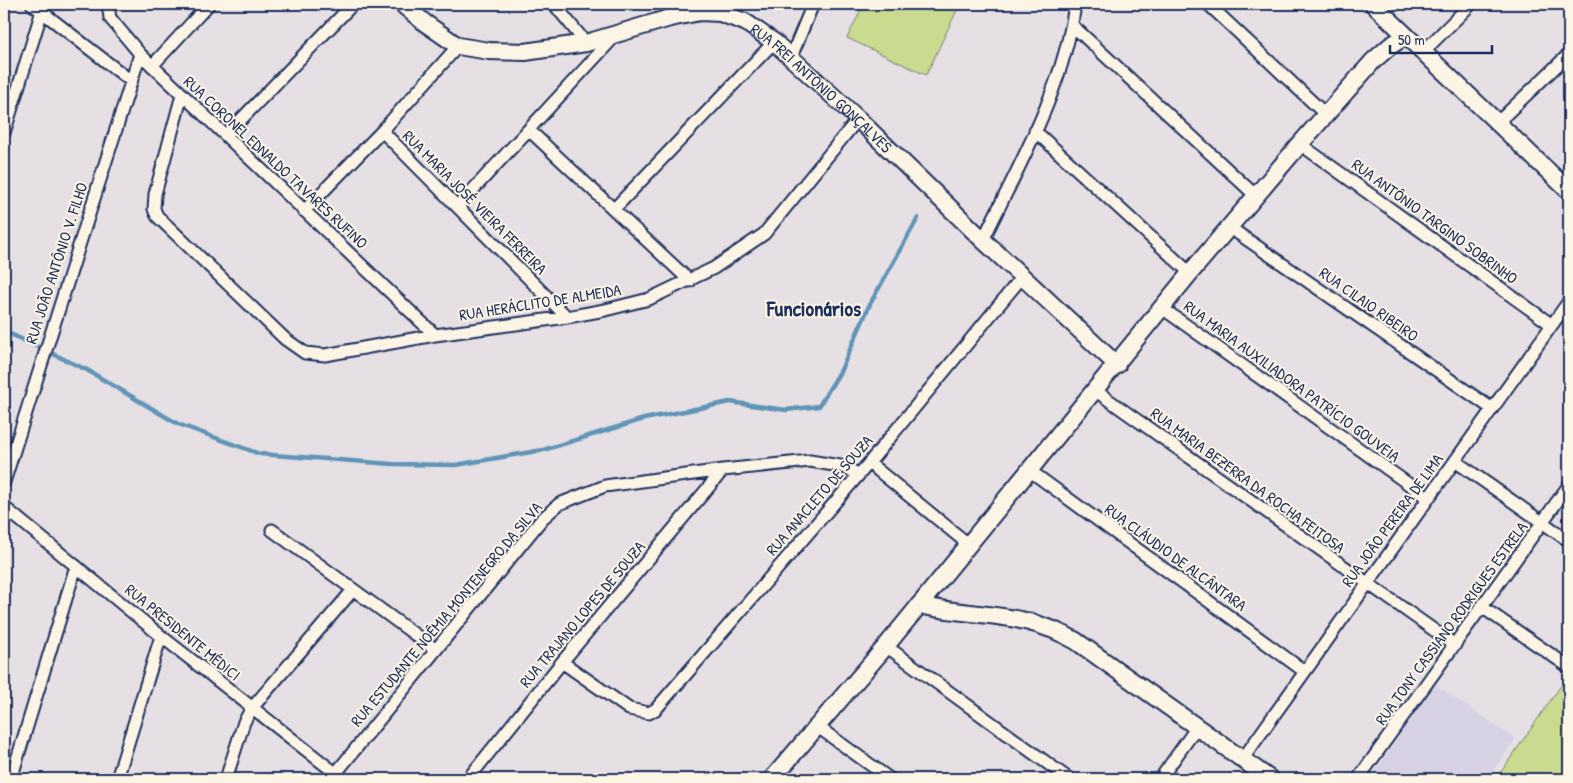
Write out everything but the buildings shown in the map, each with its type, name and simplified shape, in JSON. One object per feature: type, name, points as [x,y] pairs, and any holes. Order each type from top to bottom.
[{"type":"street","points":[[32,4],[131,80]]},
{"type":"street","name":"RUA CORONEL EDNALDO TAVARES RUFINO","points":[[108,4],[110,18],[140,54],[182,95],[227,134],[304,211],[435,335]]},
{"type":"street","points":[[152,66],[209,4]]},
{"type":"street","points":[[227,134],[353,4]]},
{"type":"street","name":"RUA FREI ANTÔNIO GONÇALVES","points":[[402,4],[458,46],[489,51],[525,52],[586,43],[619,32],[700,12],[720,13],[745,22],[774,42],[858,118],[983,240],[1117,365]]},
{"type":"street","points":[[554,4],[586,43]]},
{"type":"street","points":[[791,57],[813,4]]},
{"type":"street","points":[[983,240],[1035,131],[1056,80],[1072,25],[1075,4]]},
{"type":"street","points":[[1208,4],[1325,114]]},
{"type":"street","points":[[1373,4],[1569,191]]},
{"type":"street","points":[[1423,52],[1471,4]]},
{"type":"street","points":[[4,134],[42,11]]},
{"type":"street","points":[[1072,25],[1256,196]]},
{"type":"street","points":[[458,206],[619,32]]},
{"type":"street","points":[[772,779],[886,646],[968,544],[1096,391],[1190,273],[1325,114],[1373,61],[1390,46],[1406,36]]},
{"type":"street","points":[[615,208],[774,42]]},
{"type":"street","points":[[304,211],[382,131],[458,46]]},
{"type":"street","name":"RUA JOÃO ANTÔNIO V. FILHO","points":[[4,482],[140,54]]},
{"type":"street","points":[[1498,122],[1569,54]]},
{"type":"street","name":"RUA HERÁCLITO DE ALMEIDA","points":[[182,95],[155,194],[154,209],[157,216],[295,348],[315,355],[336,354],[435,335],[567,317],[649,299],[690,281],[737,253],[764,234],[858,118]]},
{"type":"street","points":[[529,130],[615,208],[690,281]]},
{"type":"street","name":"RUA MARIA JOSÉ VIEIRA FERREIRA","points":[[382,131],[567,317]]},
{"type":"street","points":[[1035,131],[1190,273]]},
{"type":"street","name":"RUA ANTÔNIO TARGINO SOBRINHO","points":[[1300,144],[1552,325]]},
{"type":"street","name":"RUA CILAIO RIBEIRO","points":[[1229,227],[1491,408]]},
{"type":"street","name":"RUA ANACLETO DE SOUZA","points":[[562,662],[629,709],[649,713],[661,704],[869,463],[1022,277]]},
{"type":"street","name":"RUA JOÃO PEREIRA DE LIMA","points":[[1242,760],[1569,301]]},
{"type":"street","name":"RUA MARIA AUXILIADORA PATRÍCIO GOUVEIA","points":[[1162,308],[1428,498]]},
{"type":"street","name":"RUA MARIA BEZERRA DA ROCHA FEITOSA","points":[[1096,391],[1366,584],[1455,645]]},
{"type":"street","name":"RUA ESTUDANTE NOÊMIA MONTENEGRO DA SILVA","points":[[338,777],[436,650],[542,519],[559,504],[605,486],[723,470],[810,461],[840,466],[859,474]]},
{"type":"street","points":[[1455,461],[1569,541]]},
{"type":"street","points":[[869,463],[968,544]]},
{"type":"street","name":"RUA TRAJANO LOPES DE SOUZA","points":[[468,779],[562,662],[723,470]]},
{"type":"street","name":"RUA CLÁUDIO DE ALCÂNTARA","points":[[1029,470],[1304,671]]},
{"type":"street","name":"RUA TONY CASSIANO RODRIGUES ESTRELA","points":[[1358,779],[1569,485]]},
{"type":"street","name":"RUA PRESIDENTE MÉDICI","points":[[4,507],[161,636],[338,777]]},
{"type":"street","points":[[272,530],[436,650]]},
{"type":"street","points":[[11,779],[76,566]]},
{"type":"street","points":[[226,779],[244,722],[252,708],[353,590]]},
{"type":"street","points":[[919,605],[945,611],[991,614],[1054,628],[1076,641],[1270,779]]},
{"type":"street","points":[[1482,607],[1569,667]]},
{"type":"street","points":[[117,779],[161,636]]},
{"type":"street","points":[[886,646],[1069,779]]},
{"type":"street","points":[[818,727],[890,779]]},
{"type":"street","points":[[1160,779],[1198,727]]},
{"type":"shaded area","points":[[1434,684],[1516,739],[1487,779],[1370,779]]},
{"type":"green space","points":[[864,4],[960,4],[926,75],[847,38]]},
{"type":"green space","points":[[1562,684],[1569,690],[1569,779],[1496,779]]},
{"type":"waterway","points":[[4,331],[87,370],[178,424],[260,454],[392,464],[456,465],[543,450],[644,419],[730,402],[786,410],[819,406],[841,370],[870,304],[918,218]]},
{"type":"district","name":"Funcionários","points":[[814,309]]}]
